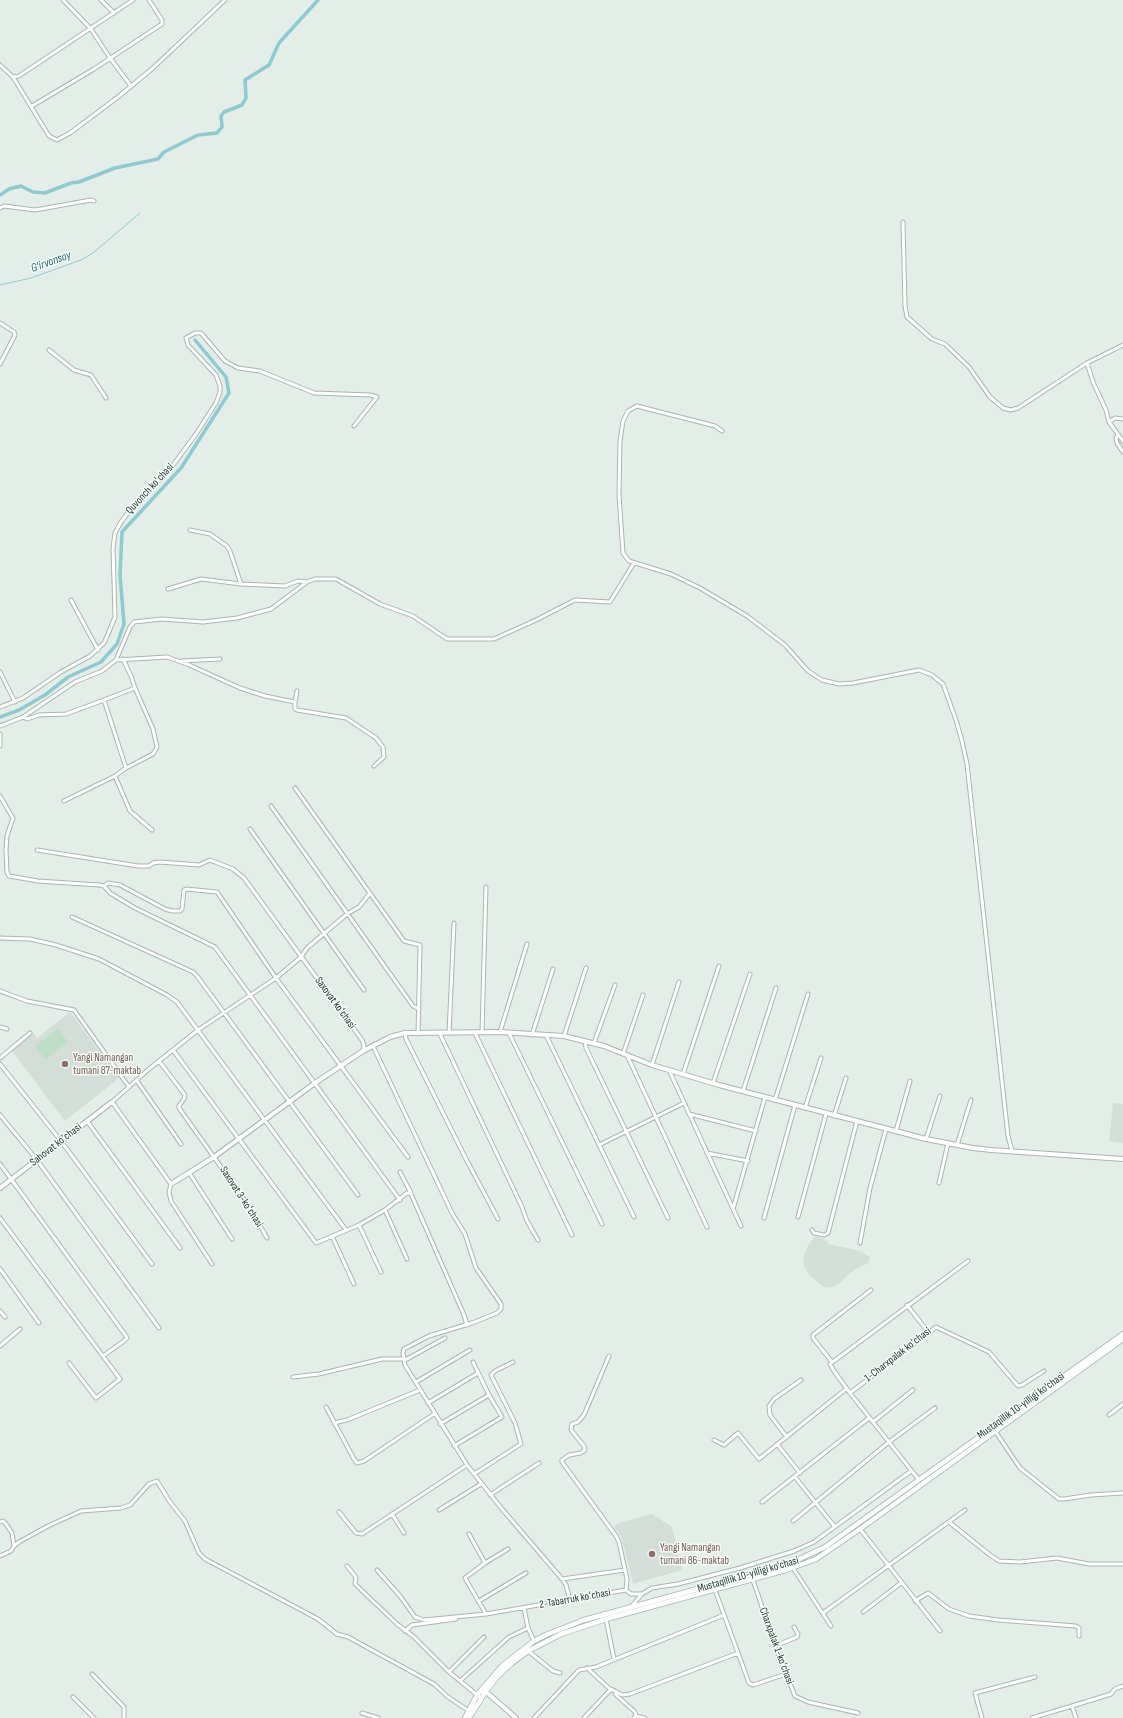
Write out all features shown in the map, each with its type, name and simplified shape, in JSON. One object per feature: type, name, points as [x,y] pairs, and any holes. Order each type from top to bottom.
[{"type":"main road","name":"Mustaqillik 10-yilligi ko'chasi","points":[[526,1650],[534,1641],[562,1628],[800,1560],[825,1547],[1123,1334]]},
{"type":"main road","name":"Mustaqillik 10-yilligi ko'chasi","points":[[465,1718],[503,1665],[526,1650],[561,1634],[606,1620],[753,1580],[793,1568],[816,1559],[860,1529],[1123,1339]]},
{"type":"main road","name":"Mustaqillik 10-yilligi ko'chasi","points":[[470,1718],[479,1697]]},
{"type":"street","points":[[63,0],[91,29],[110,58],[132,86]]},
{"type":"street","points":[[101,0],[114,13]]},
{"type":"street","points":[[12,77],[19,76],[133,0]]},
{"type":"street","points":[[32,106],[162,24],[162,20],[149,0]]},
{"type":"street","points":[[0,65],[12,77],[32,106],[49,136],[57,140],[70,133],[154,68],[225,0]]},
{"type":"street","points":[[0,208],[4,206],[35,210],[91,200],[94,201]]},
{"type":"street","points":[[903,222],[905,306],[907,317],[932,339],[945,344],[970,367],[990,397],[1003,408],[1010,410],[1018,408],[1086,363],[1123,345]]},
{"type":"street","points":[[0,323],[15,334],[0,364]]},
{"type":"street","name":"Quvonch koʻchasi","points":[[0,707],[15,702],[37,690],[61,672],[90,656],[98,650],[106,638],[115,617],[112,548],[114,533],[120,522],[137,501],[168,472],[196,434],[218,397],[220,386],[216,375],[188,345],[186,338],[195,332],[201,332],[226,361],[238,368],[260,371],[314,393],[370,395],[377,397],[354,426]]},
{"type":"street","points":[[49,350],[74,370],[91,375],[106,398]]},
{"type":"street","points":[[1086,363],[1106,410],[1109,422],[1123,441]]},
{"type":"street","points":[[722,430],[715,426],[637,406],[632,407],[626,414],[620,441],[620,508],[623,553],[629,561],[671,574],[700,588],[747,616],[785,646],[808,671],[822,680],[839,684],[853,683],[919,670],[932,675],[943,684],[956,720],[967,764],[1008,1136],[1012,1151]]},
{"type":"street","points":[[1109,422],[1115,418],[1123,419]]},
{"type":"street","points":[[1118,435],[1116,438],[1117,443],[1123,452]]},
{"type":"street","points":[[190,530],[210,534],[227,546],[241,584]]},
{"type":"street","points":[[116,660],[130,627],[134,622],[162,619],[203,622],[237,618],[271,609],[307,582],[315,579],[336,579],[380,604],[412,616],[447,639],[494,639],[575,600],[610,602],[634,563]]},
{"type":"street","points":[[168,589],[201,578],[241,584],[285,586],[298,581],[307,582]]},
{"type":"street","points":[[71,600],[98,650]]},
{"type":"street","points":[[0,726],[23,717],[75,682],[102,671],[116,660],[122,659],[167,657],[180,661],[240,688],[265,696],[295,702]]},
{"type":"street","points":[[64,801],[116,776],[126,768],[153,754],[157,747],[153,730],[131,676],[122,659]]},
{"type":"street","points":[[180,661],[220,659]]},
{"type":"street","points":[[0,672],[15,702]]},
{"type":"street","points":[[23,717],[27,719],[39,715],[66,714],[135,688]]},
{"type":"street","points":[[297,691],[295,709],[343,717],[376,738],[383,747],[385,753],[384,757],[374,766]]},
{"type":"street","points":[[104,700],[126,768]]},
{"type":"street","points":[[0,734],[0,746]]},
{"type":"street","points":[[116,776],[130,811],[152,830]]},
{"type":"street","points":[[295,788],[404,941],[420,945],[418,1034]]},
{"type":"street","points":[[0,796],[13,818],[7,836],[6,850],[7,872],[9,876],[38,881],[98,884],[104,886],[110,893],[135,908],[215,947],[400,1200]]},
{"type":"street","points":[[271,806],[413,1006],[419,1009]]},
{"type":"street","points":[[250,829],[364,990]]},
{"type":"street","name":"Saxovat koʻchasi","points":[[36,850],[138,866],[149,866],[153,863],[160,862],[199,865],[210,860],[233,869],[244,878],[362,1040],[364,1045],[363,1050]]},
{"type":"street","points":[[104,886],[108,882],[120,885],[165,909],[172,911],[180,911],[182,909],[184,890],[186,889],[217,892],[276,978],[408,1157]]},
{"type":"street","points":[[482,1032],[486,887]]},
{"type":"street","points":[[212,1264],[171,1201],[171,1184],[112,1102],[198,1030],[276,978],[301,957],[307,948],[347,914],[359,907],[370,893]]},
{"type":"street","points":[[72,917],[193,972],[290,1101],[358,1195]]},
{"type":"street","points":[[449,1033],[454,923]]},
{"type":"street","points":[[0,938],[30,939],[56,945],[99,959],[167,995],[177,1002],[346,1230]]},
{"type":"street","points":[[500,1032],[527,944]]},
{"type":"street","points":[[683,1074],[720,966]]},
{"type":"street","points":[[564,1036],[586,968]]},
{"type":"street","points":[[532,1035],[553,969]]},
{"type":"street","points":[[713,1083],[750,974]]},
{"type":"street","points":[[652,1065],[679,982]]},
{"type":"street","points":[[594,1043],[615,985]]},
{"type":"street","points":[[743,1091],[776,988]]},
{"type":"street","points":[[0,991],[27,1001],[74,1010],[129,1087]]},
{"type":"street","points":[[775,1100],[808,994]]},
{"type":"street","points":[[643,995],[625,1055],[656,1117],[707,1227]]},
{"type":"street","points":[[0,1027],[6,1029]]},
{"type":"street","points":[[475,1032],[572,1235]]},
{"type":"street","points":[[171,1184],[190,1174],[340,1065],[363,1050],[390,1037],[405,1033],[440,1034],[500,1032],[564,1036],[594,1043],[652,1065],[713,1083],[826,1114],[926,1139],[973,1148],[1123,1159]]},
{"type":"street","points":[[0,1058],[30,1033]]},
{"type":"street","points":[[405,1033],[406,1039],[462,1152],[498,1219]]},
{"type":"street","points":[[509,1033],[602,1224]]},
{"type":"street","points":[[440,1034],[526,1215],[527,1221],[538,1240]]},
{"type":"street","points":[[546,1035],[634,1217]]},
{"type":"street","points":[[585,1041],[586,1048],[668,1218]]},
{"type":"street","points":[[373,1045],[452,1212],[465,1234],[476,1268],[501,1304],[501,1309],[497,1313],[467,1325],[429,1336],[404,1349],[404,1360],[440,1424],[480,1484],[562,1579],[566,1585],[570,1600]]},
{"type":"street","points":[[173,1050],[316,1243],[359,1225],[385,1210],[408,1193],[411,1194]]},
{"type":"street","points":[[805,1108],[821,1058]]},
{"type":"street","points":[[160,1061],[185,1095],[179,1108],[214,1157]]},
{"type":"street","points":[[0,1064],[61,1141],[152,1264]]},
{"type":"street","points":[[668,1070],[741,1226]]},
{"type":"street","points":[[834,1116],[846,1078]]},
{"type":"street","points":[[137,1081],[181,1144]]},
{"type":"street","points":[[896,1131],[910,1081]]},
{"type":"street","points":[[926,1139],[940,1096]]},
{"type":"street","points":[[733,1209],[748,1161],[765,1097]]},
{"type":"street","points":[[957,1145],[971,1100]]},
{"type":"street","name":"Sahovat koʻchasi","points":[[0,1188],[112,1102]]},
{"type":"street","points":[[599,1145],[684,1103]]},
{"type":"street","points":[[764,1218],[795,1105]]},
{"type":"street","points":[[689,1114],[756,1131]]},
{"type":"street","points":[[798,1217],[826,1114]]},
{"type":"street","points":[[0,1115],[37,1160],[159,1328]]},
{"type":"street","points":[[87,1121],[180,1248]]},
{"type":"street","points":[[812,1230],[814,1233],[824,1235],[828,1233],[857,1121]]},
{"type":"street","points":[[860,1243],[870,1188],[886,1129]]},
{"type":"street","points":[[939,1184],[948,1143]]},
{"type":"street","points":[[707,1153],[748,1161]]},
{"type":"street","name":"Saxovat 3-koʻchasi","points":[[214,1157],[248,1205],[267,1238]]},
{"type":"street","points":[[0,1164],[126,1336],[127,1338],[124,1341],[104,1356]]},
{"type":"street","points":[[400,1172],[464,1315],[467,1325]]},
{"type":"street","points":[[190,1174],[232,1239]]},
{"type":"street","points":[[385,1210],[407,1259]]},
{"type":"street","points":[[0,1218],[120,1379],[96,1398],[69,1363]]},
{"type":"street","points":[[359,1225],[381,1272]]},
{"type":"street","points":[[332,1236],[354,1284]]},
{"type":"street","points":[[919,1480],[830,1367],[832,1362],[968,1261]]},
{"type":"street","points":[[0,1269],[39,1323]]},
{"type":"street","points":[[832,1362],[813,1338],[814,1335],[871,1290]]},
{"type":"street","points":[[907,1305],[925,1328]]},
{"type":"street","points":[[0,1311],[5,1317]]},
{"type":"street","name":"1-Charxpalak koʻchasi","points":[[850,1393],[936,1327],[989,1352],[1018,1386],[1044,1371]]},
{"type":"street","points":[[0,1346],[20,1329]]},
{"type":"street","points":[[293,1377],[319,1374],[382,1359],[404,1360],[445,1338]]},
{"type":"street","points":[[416,1382],[470,1350]]},
{"type":"street","points":[[609,1356],[584,1415],[578,1422],[572,1424],[572,1430],[584,1446],[585,1450],[569,1455],[562,1460],[562,1462],[616,1536],[619,1542],[625,1570],[626,1590],[628,1590],[631,1594],[642,1594]]},
{"type":"street","points":[[454,1446],[502,1417],[489,1395],[473,1362]]},
{"type":"street","points":[[474,1474],[521,1444],[515,1423],[491,1375],[495,1371],[513,1362]]},
{"type":"street","points":[[428,1403],[478,1373]]},
{"type":"street","points":[[786,1436],[770,1415],[769,1406],[774,1399],[801,1380]]},
{"type":"street","points":[[714,1440],[723,1445],[738,1433],[759,1458],[846,1389]]},
{"type":"street","points":[[334,1423],[347,1420],[420,1390]]},
{"type":"street","points":[[873,1422],[913,1390]]},
{"type":"street","points":[[440,1424],[489,1395]]},
{"type":"street","points":[[1109,1415],[1123,1404]]},
{"type":"street","points":[[326,1407],[357,1462],[364,1461],[434,1414]]},
{"type":"street","points":[[793,1520],[889,1442],[935,1408]]},
{"type":"street","points":[[762,1502],[870,1418]]},
{"type":"street","points":[[995,1431],[1020,1468],[1059,1499],[1123,1493]]},
{"type":"street","points":[[777,1444],[800,1473]]},
{"type":"street","points":[[490,1495],[539,1463]]},
{"type":"street","points":[[339,1512],[356,1534],[359,1534],[467,1465]]},
{"type":"street","points":[[630,1608],[642,1594],[652,1588],[678,1584],[794,1552],[814,1542],[911,1471]]},
{"type":"street","points":[[795,1477],[835,1527]]},
{"type":"street","points":[[0,1556],[11,1551],[14,1546],[48,1526],[81,1511],[120,1508],[130,1505],[149,1484],[156,1481],[185,1521],[199,1553],[205,1559],[318,1619],[337,1634],[348,1637],[434,1684],[448,1697],[469,1711]]},
{"type":"street","points":[[439,1510],[480,1484]]},
{"type":"street","points":[[823,1613],[965,1510]]},
{"type":"street","points":[[392,1514],[404,1533]]},
{"type":"street","points":[[1,1521],[12,1533],[14,1546]]},
{"type":"street","points":[[949,1522],[999,1561],[1020,1562],[1057,1558],[1089,1564],[1123,1564]]},
{"type":"street","points":[[860,1529],[940,1631]]},
{"type":"street","points":[[469,1534],[485,1563]]},
{"type":"street","points":[[486,1614],[465,1578],[485,1563],[508,1550]]},
{"type":"street","points":[[347,1566],[356,1577],[355,1584],[449,1672],[479,1697]]},
{"type":"street","points":[[793,1568],[831,1626]]},
{"type":"street","name":"2-Tabarruk koʻchasi","points":[[377,1570],[402,1599],[416,1619],[430,1620],[486,1614],[626,1590]]},
{"type":"street","points":[[562,1579],[625,1570]]},
{"type":"street","points":[[479,1601],[526,1573]]},
{"type":"street","name":"Charxpalak 1-koʻchasi","points":[[753,1580],[775,1646],[794,1693],[798,1698],[808,1702],[858,1713]]},
{"type":"street","points":[[864,1612],[901,1583]]},
{"type":"street","points":[[714,1590],[751,1685],[786,1674]]},
{"type":"street","points":[[915,1601],[928,1593],[949,1609],[969,1616],[998,1620],[1076,1626],[1080,1628],[1079,1636]]},
{"type":"street","name":"2-Tabarruk koʻchasi","points":[[524,1608],[528,1628],[534,1641]]},
{"type":"street","name":"2-Tabarruk koʻchasi","points":[[405,1631],[412,1625],[474,1616],[477,1614]]},
{"type":"street","points":[[534,1718],[576,1673],[587,1668],[596,1667],[724,1615]]},
{"type":"street","points":[[606,1620],[614,1659]]},
{"type":"street","points":[[775,1646],[797,1637],[798,1634],[794,1627]]},
{"type":"street","points":[[460,1682],[509,1637],[528,1628]]},
{"type":"street","points":[[449,1672],[484,1637]]},
{"type":"street","points":[[526,1650],[553,1671],[560,1673]]},
{"type":"street","points":[[610,1690],[622,1695],[630,1694],[738,1653]]},
{"type":"street","points":[[587,1668],[635,1712],[635,1717],[645,1718]]},
{"type":"street","points":[[92,1674],[124,1707],[124,1718]]},
{"type":"street","points":[[982,1718],[976,1693],[1036,1678]]},
{"type":"street","points":[[1032,1718],[1111,1694],[1115,1689],[1123,1686]]},
{"type":"street","points":[[484,1690],[516,1718]]},
{"type":"street","points":[[584,1718],[610,1690]]},
{"type":"street","points":[[72,1696],[94,1718]]},
{"type":"street","points":[[1072,1706],[1076,1718]]},
{"type":"street","points":[[362,1713],[378,1718]]},
{"type":"shaded area","name":"Yangi Namangan tumani 87-maktab","points":[[70,1012],[119,1078],[65,1121],[12,1051],[33,1033],[37,1038]]},
{"type":"shaded area","points":[[1113,1103],[1123,1104],[1123,1143],[1109,1141]]},
{"type":"shaded area","points":[[815,1236],[828,1241],[828,1244],[860,1251],[870,1257],[868,1263],[854,1270],[838,1284],[830,1288],[824,1287],[809,1275],[804,1266],[803,1258],[809,1244]]},
{"type":"shaded area","name":"Yangi Namangan tumani 86-maktab","points":[[652,1514],[672,1527],[682,1570],[633,1584],[622,1538],[614,1527],[619,1523]]},
{"type":"green space","points":[[58,1029],[68,1042],[45,1059],[35,1046]]},
{"type":"waterway","points":[[0,195],[9,189],[21,186],[33,192],[45,193],[115,168],[158,159],[164,152],[198,135],[217,133],[222,127],[221,116],[224,112],[242,105],[246,98],[245,80],[269,65],[279,43],[318,0]]},
{"type":"waterway","name":"G‘irvonsoy","points":[[0,285],[31,278],[81,260],[93,253],[140,213]]},
{"type":"waterway","points":[[0,717],[19,710],[45,695],[68,677],[101,662],[117,644],[124,624],[120,575],[122,532],[181,468],[229,393],[226,377],[195,340]]},
{"type":"place","name":"Yangi Namangan tumani 87-maktab","points":[[65,1064]]},
{"type":"place","name":"Yangi Namangan tumani 86-maktab","points":[[652,1554]]}]
